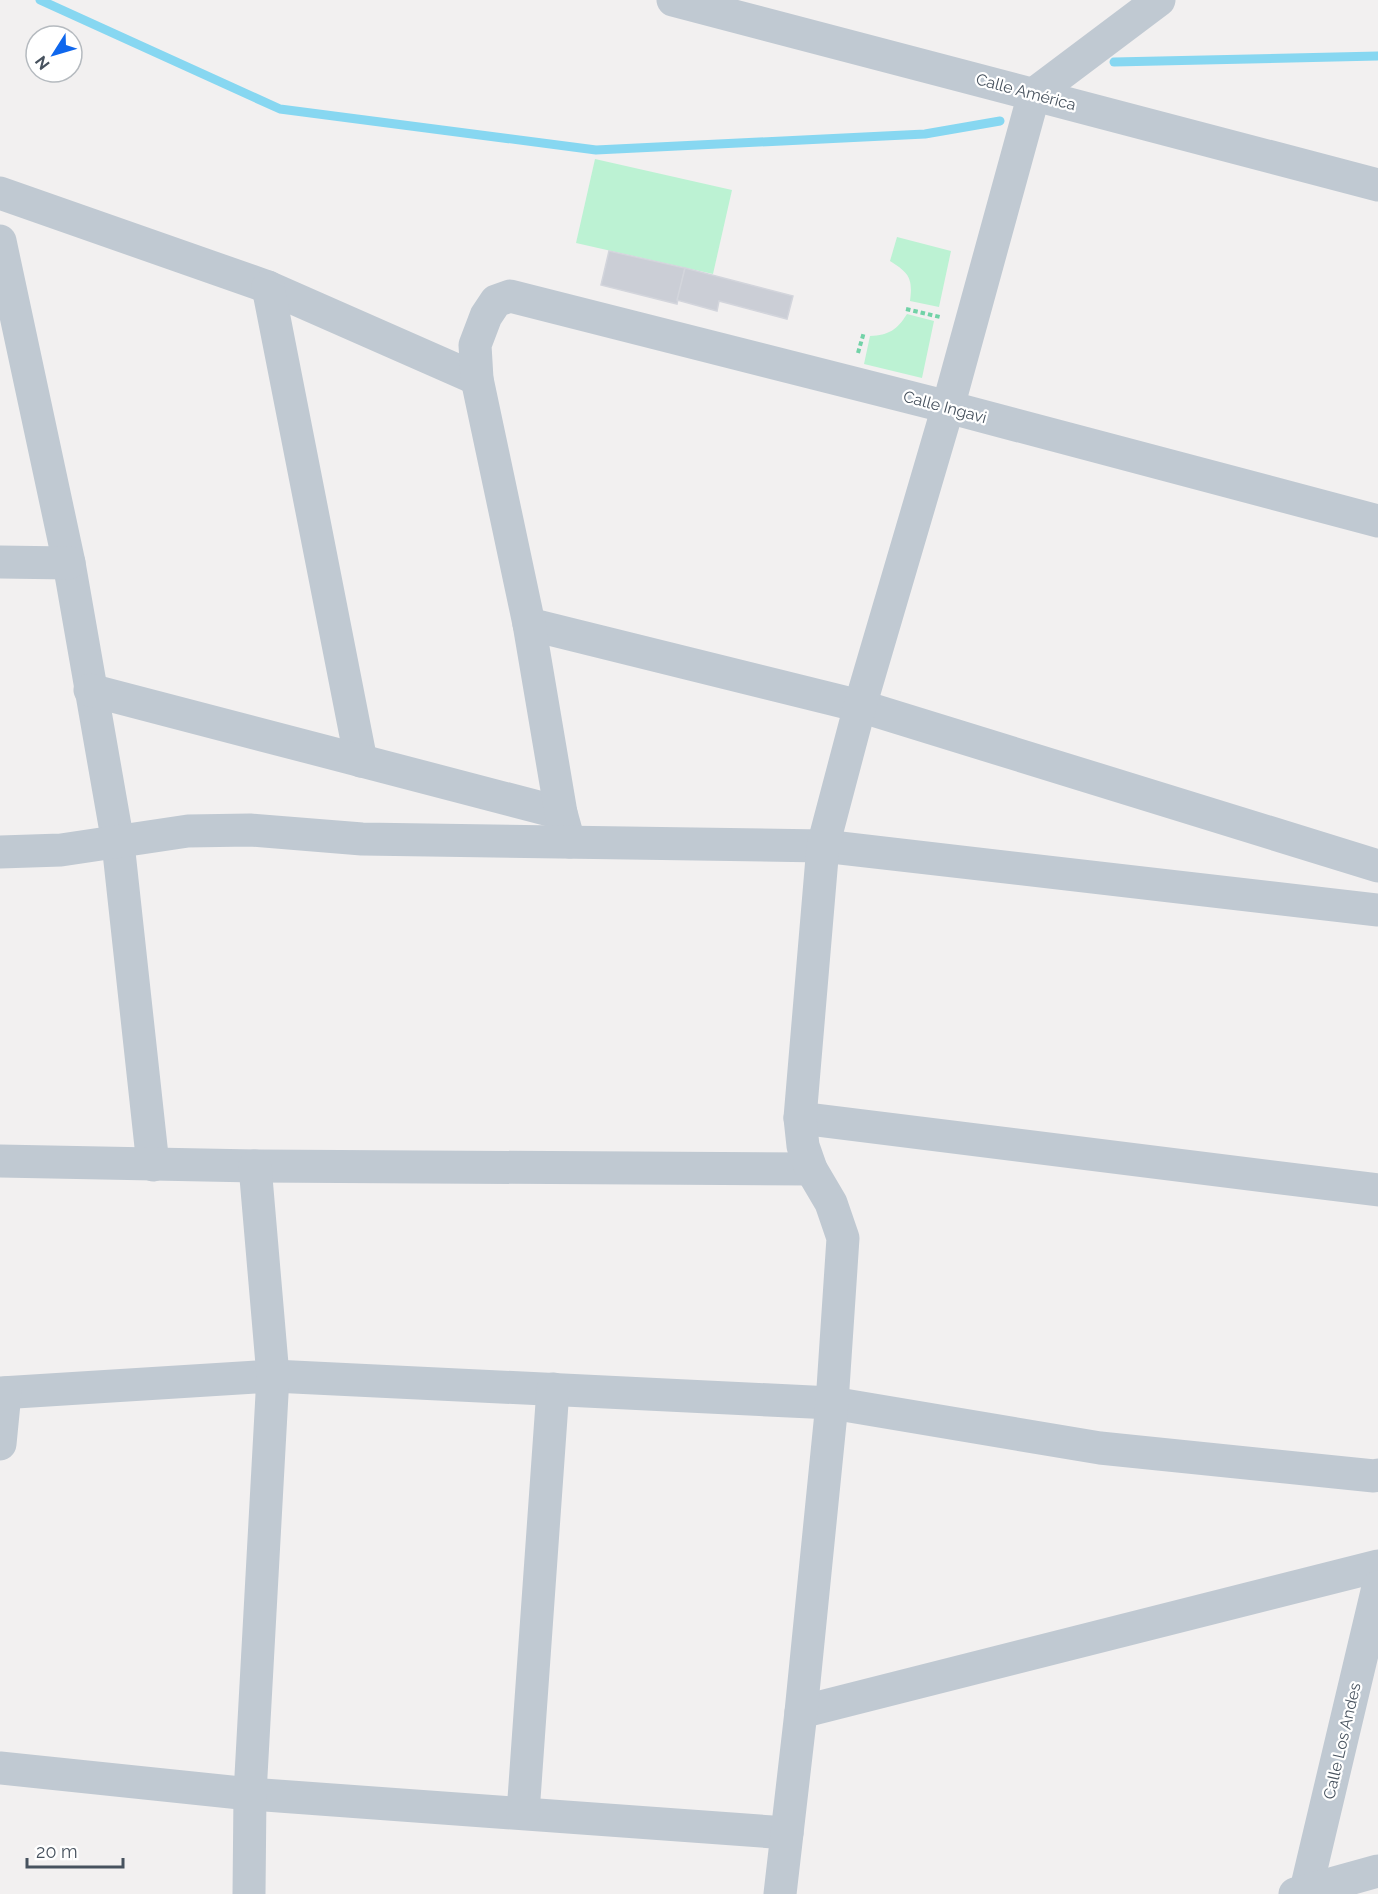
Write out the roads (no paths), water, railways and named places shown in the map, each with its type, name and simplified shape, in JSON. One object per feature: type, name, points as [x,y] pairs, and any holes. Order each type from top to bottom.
[{"type":"street","name":"Calle América","points":[[673,0],[1378,186]]},
{"type":"street","points":[[780,1894],[832,1402],[843,1238],[831,1203],[811,1169],[803,1146],[800,1118],[824,846],[860,706],[948,407],[1034,94],[1159,0]]},
{"type":"street","points":[[0,193],[268,287],[477,379],[529,624],[565,828]]},
{"type":"street","points":[[0,241],[5,284],[69,563],[118,843],[153,1165]]},
{"type":"street","points":[[268,287],[361,761]]},
{"type":"street","name":"Calle Ingavi","points":[[477,379],[475,345],[486,316],[496,301],[510,296],[948,407],[1378,521]]},
{"type":"street","points":[[0,562],[69,563]]},
{"type":"street","points":[[529,624],[860,706],[1378,866]]},
{"type":"street","points":[[90,690],[361,761],[565,828]]},
{"type":"street","points":[[0,852],[61,850],[188,831],[250,830],[362,839],[565,828],[824,846],[1378,910]]},
{"type":"street","points":[[800,1118],[1378,1190]]},
{"type":"street","points":[[0,1161],[153,1165],[811,1169]]},
{"type":"street","points":[[249,1894],[250,1794],[273,1376],[255,1166]]},
{"type":"street","points":[[0,1444],[3,1393],[273,1376],[832,1402],[1100,1448],[1378,1475]]},
{"type":"street","points":[[523,1813],[553,1389]]},
{"type":"street","points":[[801,1712],[1378,1566]]},
{"type":"street","name":"Calle Los Andes","points":[[1302,1893],[1378,1587]]},
{"type":"street","points":[[0,1768],[250,1794],[787,1833]]},
{"type":"street","points":[[1302,1893],[1378,1871]]},
{"type":"waterway","points":[[40,0],[280,109],[596,150],[925,134],[1000,121]]},
{"type":"waterway","points":[[1114,62],[1378,56]]}]
